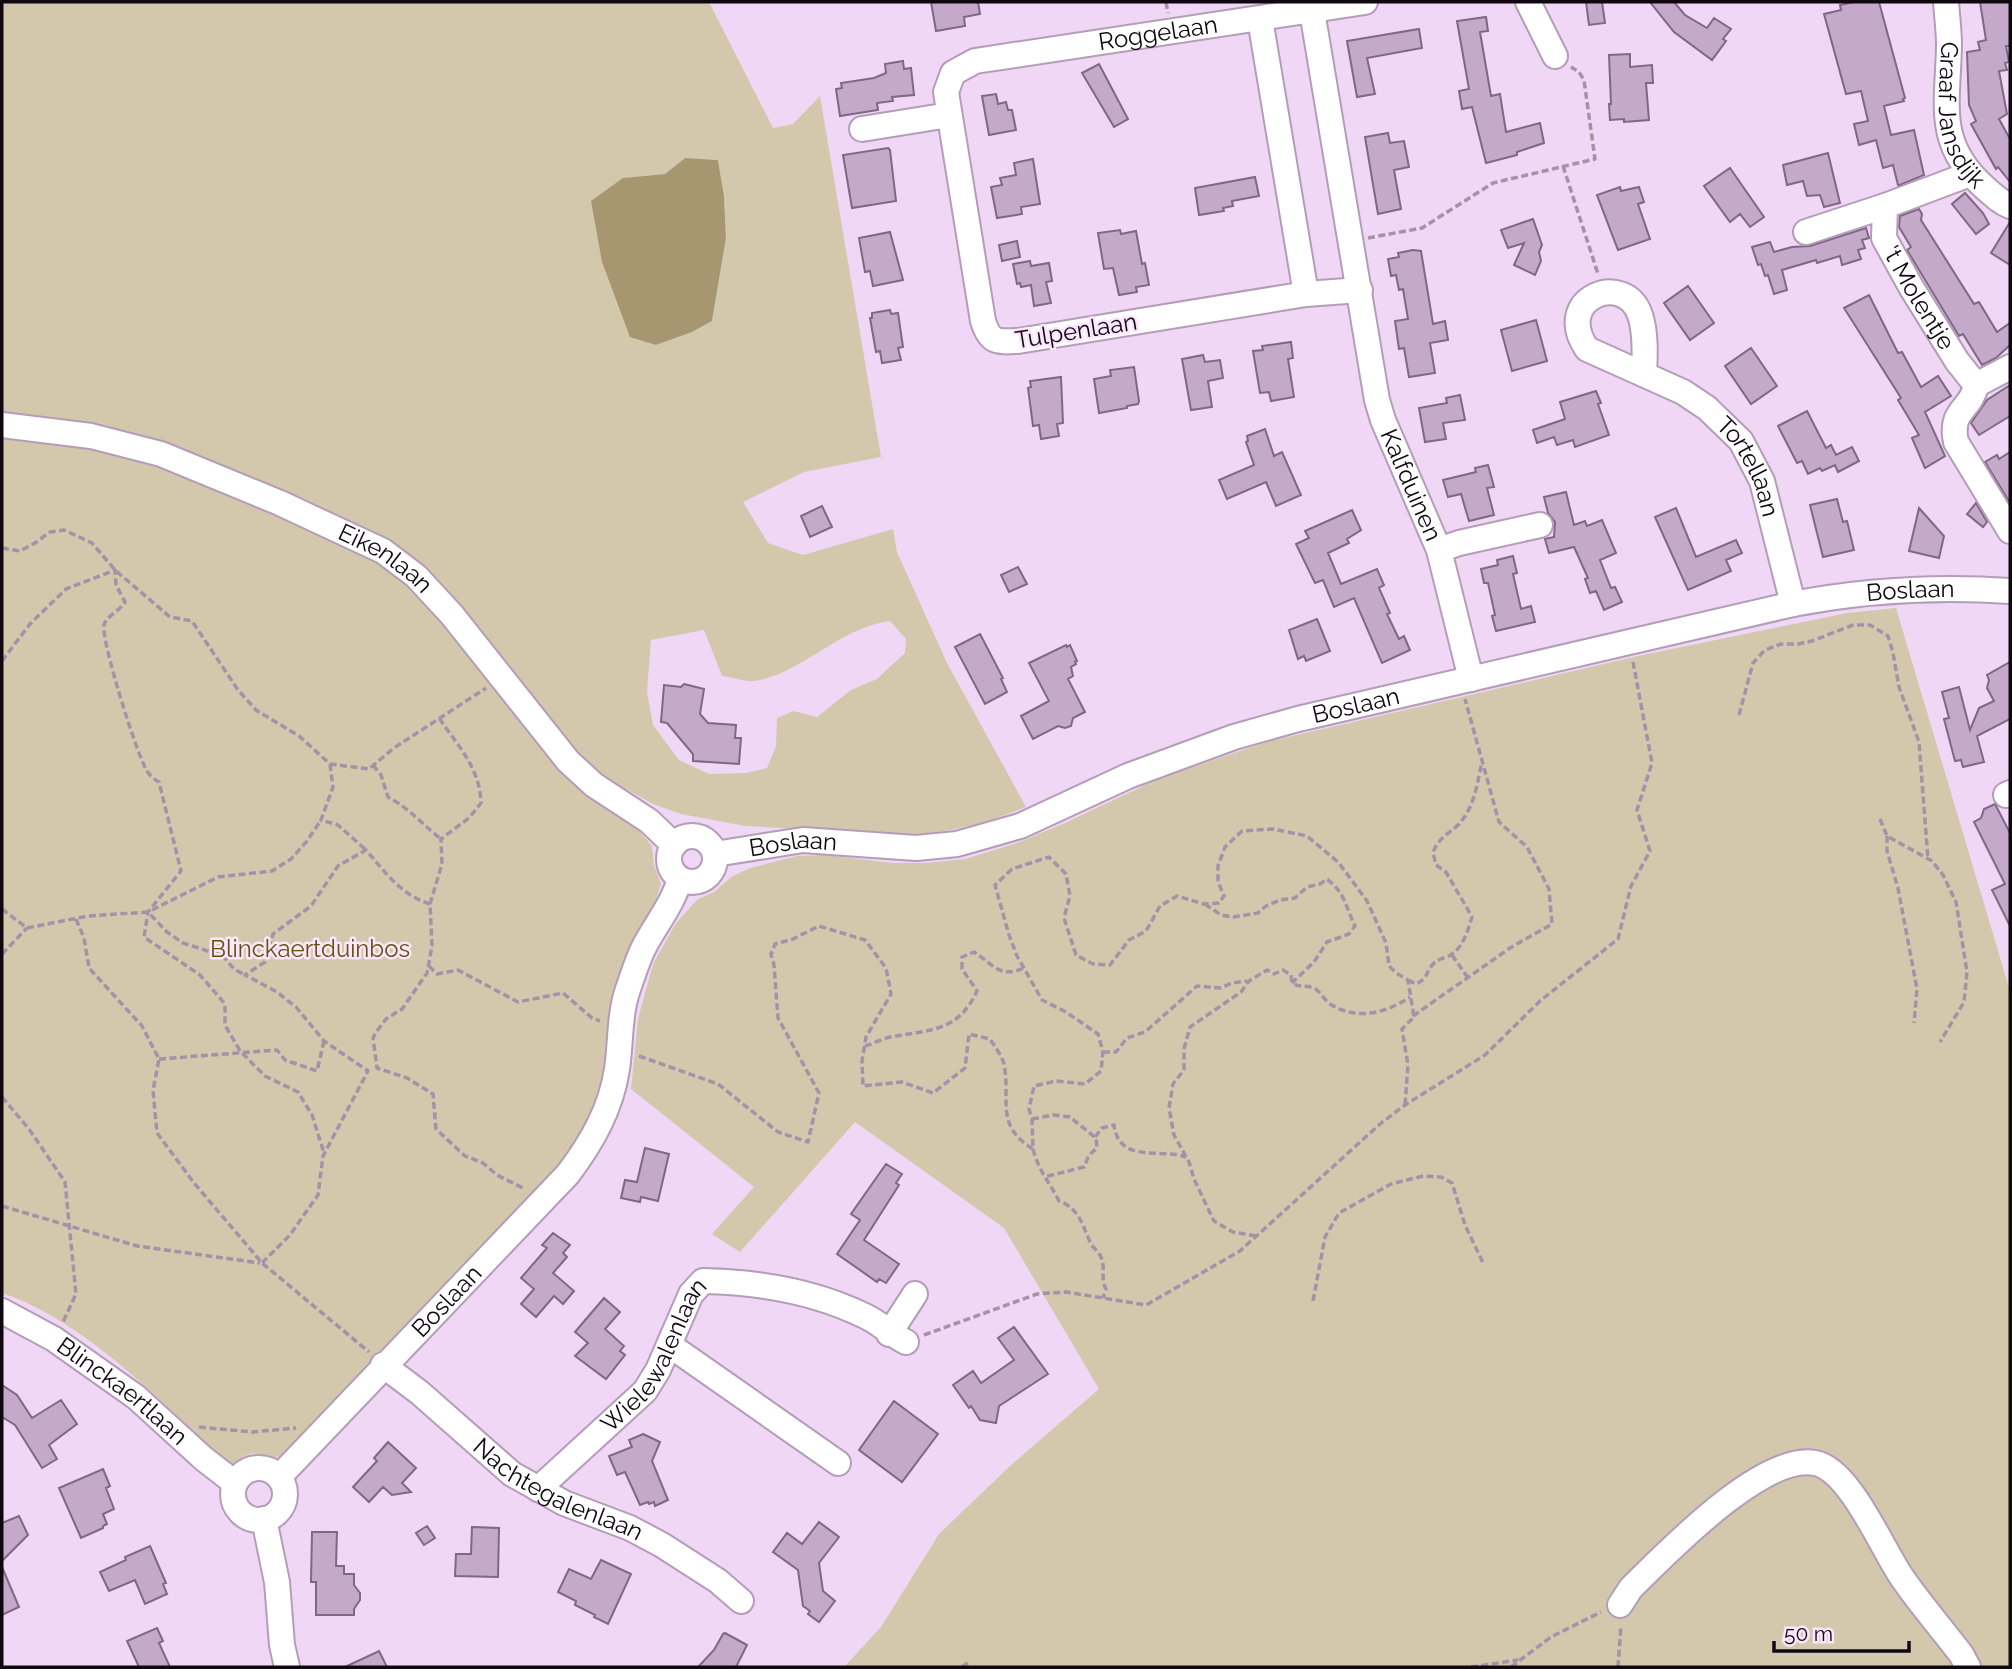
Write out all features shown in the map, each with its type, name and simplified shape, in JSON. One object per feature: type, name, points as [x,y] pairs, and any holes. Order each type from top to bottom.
[{"type":"street","name":"Roggelaan","points":[[953,73],[975,61],[1366,2]]},
{"type":"street","points":[[1528,2],[1555,56]]},
{"type":"street","name":"Graaf Jansdijk","points":[[1946,2],[1949,43],[1947,122],[1956,155],[1970,174],[2001,202],[2010,206]]},
{"type":"street","name":"Kalfduinen","points":[[1312,11],[1380,410],[1439,550],[1463,681]]},
{"type":"street","points":[[1260,19],[1306,294],[1360,290]]},
{"type":"street","name":"Tulpenlaan","points":[[953,73],[946,92],[983,321],[987,334],[998,342],[1306,294]]},
{"type":"street","points":[[862,129],[949,116]]},
{"type":"street","points":[[1806,233],[1970,174]]},
{"type":"street","name":"'t Molentje","points":[[1885,206],[1884,238],[1957,361],[1976,385]]},
{"type":"street","points":[[1603,292],[1626,296],[1634,303],[1640,316],[1644,374]]},
{"type":"street","name":"Tortellaan","points":[[1603,292],[1591,297],[1577,315],[1580,339],[1587,349],[1683,392],[1707,408],[1741,441],[1762,481],[1793,604]]},
{"type":"street","points":[[2010,367],[1976,385],[1973,396],[1956,418],[1954,430],[1956,442],[2010,531]]},
{"type":"street","name":"Eikenlaan","points":[[2,425],[91,436],[161,454],[221,477],[383,551],[416,576],[452,615],[568,761],[594,785],[649,821],[674,845]]},
{"type":"street","points":[[1439,550],[1539,524]]},
{"type":"street","name":"Boslaan","points":[[715,855],[803,840],[916,848],[957,844],[1020,826],[1128,776],[1234,737],[1298,719],[1842,594],[1962,587],[2010,591]]},
{"type":"street","name":"Boslaan","points":[[279,1477],[383,1365],[547,1197],[586,1150],[604,1118],[612,1094],[626,993],[644,947],[676,892],[680,879],[695,882],[706,878],[714,867],[715,855],[710,844],[701,838],[686,837],[674,845]]},
{"type":"street","points":[[674,845],[669,861],[671,869],[680,879]]},
{"type":"street","name":"Wielewalenlaan","points":[[538,1489],[646,1391],[669,1347],[691,1294],[703,1281],[744,1282],[835,1303],[869,1318],[898,1338]]},
{"type":"street","points":[[898,1338],[915,1294]]},
{"type":"street","name":"Blinckaertlaan","points":[[2,1311],[14,1315],[54,1339],[136,1397],[204,1459],[235,1483]]},
{"type":"street","points":[[669,1347],[838,1464]]},
{"type":"street","name":"Nachtegalenlaan","points":[[383,1365],[420,1393],[512,1474],[564,1503],[630,1528],[662,1545],[718,1581],[741,1601]]},
{"type":"street","points":[[1620,1605],[1631,1588],[1722,1503],[1775,1470],[1798,1462],[1816,1463],[1830,1470],[1850,1489],[1902,1578],[1954,1644],[1968,1667]]},
{"type":"street","points":[[251,1468],[266,1468],[279,1477],[283,1483],[285,1499],[278,1512],[255,1520],[245,1517],[238,1510],[234,1502],[235,1483],[239,1476],[251,1468]]},
{"type":"street","points":[[264,1519],[277,1582],[283,1666]]},
{"type":"path","points":[[1352,240],[1422,228],[1493,183],[1595,159],[1584,80],[1578,72],[1555,56]]},
{"type":"path","points":[[1563,166],[1603,292]]},
{"type":"path","points":[[2,548],[20,551],[50,532],[64,530],[92,542],[115,570],[170,617],[192,621],[218,656],[238,690],[256,710],[299,736],[330,764],[369,769],[394,748],[501,678]]},
{"type":"path","points":[[2,661],[30,624],[66,589],[115,570]]},
{"type":"path","points":[[115,570],[116,585],[125,602],[121,610],[105,621],[103,628],[109,659],[137,751],[148,774],[159,782],[181,871],[148,912],[144,937],[201,975],[225,1004],[225,1026],[240,1051],[265,1076],[298,1092],[312,1115],[324,1153]]},
{"type":"path","points":[[1738,715],[1753,663],[1765,650],[1781,644],[1812,641],[1853,625],[1870,625],[1888,636],[1899,687],[1919,742],[1928,859]]},
{"type":"path","points":[[898,1338],[1037,1294],[1066,1292],[1146,1305],[1240,1251],[1380,1124],[1405,1105],[1485,1055],[1540,1001],[1618,939],[1631,886],[1650,851],[1637,810],[1652,763],[1630,642]]},
{"type":"path","points":[[1405,1105],[1408,1065],[1402,1029],[1413,1016],[1510,948],[1552,924],[1549,889],[1527,847],[1499,822],[1465,698],[1463,681]]},
{"type":"path","points":[[439,718],[473,767],[481,784],[481,803],[469,818],[441,839]]},
{"type":"path","points":[[1103,1298],[1106,1289],[1101,1281],[1101,1256],[1091,1244],[1078,1214],[1071,1205],[1059,1201],[1044,1177],[1033,1149],[1029,1109],[1034,1086],[1056,1081],[1085,1084],[1101,1071],[1103,1052],[1098,1034],[1042,1000],[1009,934],[995,884],[1013,869],[1049,857],[1066,874],[1070,895],[1064,918],[1076,955],[1093,964],[1110,965],[1129,940],[1146,931],[1160,906],[1177,897],[1205,904],[1219,903],[1224,896],[1218,882],[1218,866],[1225,847],[1242,831],[1273,829],[1307,836],[1339,863],[1367,901],[1385,943],[1389,966],[1416,984],[1422,982],[1436,961],[1452,955],[1460,946],[1472,917],[1446,872],[1436,865],[1433,852],[1439,839],[1459,824],[1476,796],[1482,760]]},
{"type":"path","points":[[2,954],[27,928],[88,916],[148,912],[218,877],[272,872],[291,859],[321,820],[333,787],[330,764]]},
{"type":"path","points":[[373,765],[381,775],[388,797],[409,809],[441,839],[442,864],[430,904],[432,946],[429,966],[422,984],[402,1009],[386,1019],[373,1038],[377,1068]]},
{"type":"path","points":[[1880,819],[1887,836],[1887,851],[1898,888],[1917,989],[1914,1023]]},
{"type":"path","points":[[321,820],[338,825],[366,850],[396,885],[415,899],[430,904]]},
{"type":"path","points":[[1887,836],[1928,859],[1943,875],[1956,902],[1967,972],[1964,1002],[1940,1042]]},
{"type":"path","points":[[245,975],[265,962],[273,934],[311,906],[338,866],[366,850]]},
{"type":"path","points":[[1205,904],[1221,915],[1233,917],[1258,913],[1266,906],[1295,898],[1307,887],[1328,879],[1345,898],[1355,926],[1349,934],[1327,942],[1314,962],[1292,983]]},
{"type":"path","points":[[2,909],[27,928]]},
{"type":"path","points":[[148,912],[167,932],[183,943],[223,956],[234,969],[277,992],[296,1007],[324,1041],[368,1071]]},
{"type":"path","points":[[76,919],[89,968],[142,1026],[159,1059],[153,1091],[157,1133],[194,1183],[262,1263],[288,1286],[317,1306],[383,1365]]},
{"type":"path","points":[[429,966],[437,974],[458,970],[518,1002],[563,993],[620,1037],[718,1084],[778,1132],[808,1142],[819,1093],[778,1018],[771,954],[775,944],[793,939],[819,926],[865,940],[886,968],[891,994],[866,1037],[863,1086],[902,1082],[933,1093],[965,1068],[969,1034],[990,1040],[1004,1062],[1006,1117],[1019,1140],[1033,1149]]},
{"type":"path","points":[[864,1046],[891,1036],[936,1030],[950,1023],[971,1004],[977,991],[962,969],[962,957],[974,952],[995,970],[1013,973],[1024,968]]},
{"type":"path","points":[[1452,955],[1468,978]]},
{"type":"path","points":[[1256,1236],[1233,1231],[1214,1221],[1174,1135],[1169,1108],[1173,1084],[1184,1070],[1184,1049],[1190,1027],[1241,992],[1249,981],[1267,970],[1275,974],[1283,970],[1291,975],[1292,983],[1298,987],[1314,988],[1330,1004],[1356,1014],[1392,1009],[1409,997]]},
{"type":"path","points":[[1408,980],[1413,1016]]},
{"type":"path","points":[[1103,1052],[1116,1052],[1127,1038],[1145,1032],[1197,986],[1221,988],[1232,983],[1249,981]]},
{"type":"path","points":[[159,1059],[277,1050],[285,1060],[317,1071],[324,1041]]},
{"type":"path","points":[[262,1263],[290,1235],[318,1195],[324,1153],[368,1071],[377,1068],[407,1078],[433,1094],[436,1129],[465,1156],[483,1163],[497,1175],[547,1197]]},
{"type":"path","points":[[2,1097],[29,1129],[65,1182],[76,1294],[54,1339]]},
{"type":"path","points":[[1032,1119],[1053,1115],[1070,1117],[1095,1137],[1097,1148],[1089,1155],[1084,1167],[1044,1177]]},
{"type":"path","points":[[1095,1137],[1102,1128],[1114,1125],[1121,1143],[1133,1152],[1175,1153],[1186,1157]]},
{"type":"path","points":[[1313,1301],[1325,1237],[1339,1213],[1391,1184],[1423,1176],[1441,1177],[1452,1183],[1465,1225],[1484,1265]]},
{"type":"path","points":[[2,1206],[137,1246],[262,1263]]},
{"type":"path","points":[[179,1436],[195,1427],[253,1432],[313,1427],[323,1429]]},
{"type":"path","points":[[1511,1667],[1550,1637],[1588,1617],[1620,1605],[1618,1667]]},
{"type":"path","points":[[1471,1667],[1520,1660]]},
{"type":"path","points":[[962,1667],[969,1662]]},
{"type":"green space","points":[[2,2],[709,2],[773,128],[793,124],[820,96],[881,457],[804,472],[743,502],[768,543],[803,555],[893,529],[897,552],[947,663],[1026,807],[986,822],[916,835],[745,826],[681,814],[653,804],[590,769],[430,573],[392,545],[352,523],[281,492],[2,419]],"holes":[[[685,158],[718,160],[724,196],[726,238],[712,321],[692,332],[656,345],[623,178],[665,174]],[[890,621],[906,639],[905,653],[877,679],[851,690],[817,717],[794,711],[777,718],[776,746],[767,768],[746,773],[709,774],[679,760],[653,725],[647,692],[651,640],[704,630],[722,676],[754,681],[788,670],[854,632]]]},
{"type":"green space","name":"Blinckaertduinbos","points":[[2,434],[46,439],[154,461],[277,512],[378,561],[410,583],[587,792],[638,829],[652,846],[654,865],[661,884],[655,902],[634,938],[616,987],[607,1065],[593,1111],[579,1138],[553,1174],[296,1442],[282,1455],[273,1459],[253,1453],[244,1456],[232,1467],[153,1393],[95,1345],[34,1306],[2,1293]]},
{"type":"green space","points":[[1896,608],[2010,991],[2010,1667],[844,1667],[881,1627],[939,1534],[1010,1466],[1099,1389],[1004,1228],[855,1122],[740,1252],[712,1234],[754,1187],[631,1089],[638,1019],[653,964],[676,923],[698,899],[714,892],[731,877],[750,868],[797,856],[826,855],[892,863],[965,859],[1017,843],[1162,777],[1267,742],[1638,656],[1847,613]]},
{"type":"shaded area","points":[[685,158],[718,160],[724,196],[726,238],[712,321],[692,332],[656,345],[630,337],[602,262],[591,201],[623,178],[665,174]]},
{"type":"building","points":[[931,2],[978,2],[980,14],[964,17],[965,26],[936,31]]},
{"type":"building","points":[[1586,2],[1602,2],[1605,23],[1589,25]]},
{"type":"building","points":[[1650,2],[1674,2],[1685,15],[1707,28],[1714,18],[1731,29],[1723,39],[1726,41],[1712,60],[1674,32]]},
{"type":"building","points":[[1879,2],[1905,98],[1904,101],[1884,106],[1891,135],[1914,130],[1924,175],[1900,185],[1893,165],[1883,168],[1876,140],[1859,145],[1854,124],[1868,121],[1861,91],[1846,94],[1824,14],[1841,10],[1840,5]]},
{"type":"building","points":[[1980,2],[2010,2],[2010,46],[2006,46],[2009,62],[2005,63],[2007,70],[1999,71],[2007,114],[1999,119],[2010,139],[2010,182],[1998,167],[1996,169],[1971,124],[1976,121],[1969,105],[1967,52],[1980,50],[1978,42],[1986,40]]},
{"type":"building","points":[[1486,17],[1488,31],[1480,32],[1491,96],[1500,94],[1506,132],[1540,123],[1544,143],[1517,152],[1517,155],[1486,163],[1472,107],[1462,109],[1459,91],[1469,89],[1457,21]]},
{"type":"building","points":[[1419,29],[1422,48],[1367,58],[1375,94],[1357,97],[1347,41]]},
{"type":"building","points":[[1630,54],[1630,67],[1652,65],[1653,83],[1646,83],[1649,120],[1610,120],[1609,55]]},
{"type":"building","points":[[903,61],[904,69],[911,68],[914,95],[892,97],[893,101],[877,103],[878,110],[840,116],[836,89],[842,88],[841,83],[874,78],[886,73],[885,64]]},
{"type":"building","points":[[1099,64],[1128,119],[1114,127],[1082,73]]},
{"type":"building","points":[[996,94],[998,104],[1006,102],[1008,110],[1012,110],[1016,130],[989,135],[982,96]]},
{"type":"building","points":[[1388,133],[1390,143],[1404,141],[1409,167],[1394,170],[1401,209],[1378,214],[1365,137]]},
{"type":"building","points":[[888,148],[896,201],[852,208],[843,155]]},
{"type":"building","points":[[1828,153],[1840,203],[1824,207],[1820,195],[1807,196],[1803,181],[1787,185],[1783,165]]},
{"type":"building","points":[[1033,159],[1040,204],[1021,207],[1022,214],[997,218],[991,187],[1002,185],[1000,178],[1016,175],[1014,163]]},
{"type":"building","points":[[1730,168],[1764,217],[1750,227],[1740,214],[1730,222],[1704,186]]},
{"type":"building","points":[[1255,177],[1259,196],[1232,201],[1233,206],[1223,208],[1224,211],[1199,215],[1195,188]]},
{"type":"building","points":[[1620,187],[1621,191],[1639,187],[1644,202],[1638,204],[1650,239],[1618,250],[1597,195]]},
{"type":"building","points":[[1965,193],[1989,224],[1976,234],[1952,204]]},
{"type":"building","points":[[1919,209],[1921,220],[1974,304],[1979,302],[1997,332],[2010,323],[2010,345],[1996,358],[1982,365],[1963,334],[1959,336],[1907,250],[1911,247],[1899,227],[1900,216]]},
{"type":"building","points":[[1533,219],[1542,245],[1539,252],[1541,261],[1535,275],[1514,265],[1524,243],[1508,248],[1501,230]]},
{"type":"building","points":[[2010,222],[2010,265],[1991,253]]},
{"type":"building","points":[[1866,228],[1869,238],[1862,240],[1865,248],[1858,250],[1861,259],[1842,265],[1840,256],[1782,270],[1787,290],[1774,294],[1768,275],[1765,276],[1761,264],[1758,265],[1752,247],[1770,242],[1774,252],[1810,246]]},
{"type":"building","points":[[1120,230],[1121,234],[1136,231],[1149,285],[1136,287],[1137,292],[1119,295],[1113,268],[1104,269],[1098,233]]},
{"type":"building","points":[[890,232],[903,280],[873,286],[870,271],[865,272],[859,238]]},
{"type":"building","points":[[1017,241],[1020,257],[1002,261],[999,245]]},
{"type":"building","points":[[1421,251],[1433,324],[1445,321],[1448,340],[1430,343],[1435,373],[1409,377],[1404,348],[1399,349],[1395,321],[1408,319],[1403,289],[1399,290],[1396,275],[1391,276],[1388,259],[1399,257],[1398,253]]},
{"type":"building","points":[[1030,261],[1031,266],[1049,263],[1052,281],[1046,282],[1051,303],[1034,306],[1031,285],[1021,287],[1020,283],[1017,284],[1013,264]]},
{"type":"building","points":[[1688,286],[1714,323],[1690,340],[1664,303]]},
{"type":"building","points":[[1869,295],[1898,353],[1902,352],[1921,387],[1938,376],[1951,396],[1925,412],[1945,456],[1925,468],[1912,438],[1919,435],[1898,400],[1901,398],[1844,308]]},
{"type":"building","points":[[890,310],[891,314],[898,313],[903,347],[898,348],[901,360],[882,363],[880,351],[876,352],[870,318],[872,313]]},
{"type":"building","points":[[1536,320],[1547,361],[1512,371],[1501,330]]},
{"type":"building","points":[[1291,342],[1293,358],[1288,359],[1294,397],[1271,401],[1269,392],[1260,393],[1253,351],[1263,350],[1262,346]]},
{"type":"building","points":[[1751,348],[1777,386],[1751,404],[1725,366]]},
{"type":"building","points":[[1203,355],[1205,362],[1220,360],[1223,378],[1208,381],[1212,407],[1191,410],[1182,359]]},
{"type":"building","points":[[1134,367],[1138,404],[1099,413],[1094,379],[1111,376],[1110,370]]},
{"type":"building","points":[[1061,377],[1063,423],[1057,424],[1059,436],[1041,439],[1039,425],[1033,426],[1028,388],[1031,387],[1030,381]]},
{"type":"building","points":[[2010,385],[2010,416],[1979,435],[1971,423],[1987,400]]},
{"type":"building","points":[[1596,391],[1609,435],[1575,447],[1573,440],[1557,445],[1554,437],[1537,443],[1533,430],[1565,419],[1560,402]]},
{"type":"building","points":[[1460,395],[1465,420],[1443,423],[1446,439],[1425,442],[1419,408],[1447,403],[1446,398]]},
{"type":"building","points":[[1807,411],[1826,448],[1831,445],[1836,455],[1852,447],[1859,461],[1838,472],[1835,465],[1808,474],[1802,461],[1797,463],[1778,426]]},
{"type":"building","points":[[1265,429],[1274,456],[1282,452],[1301,495],[1276,506],[1266,482],[1227,499],[1219,480],[1254,465],[1246,442],[1247,436]]},
{"type":"building","points":[[2010,452],[2010,503],[1985,462],[1997,455],[1999,459]]},
{"type":"building","points":[[1488,465],[1494,487],[1487,488],[1494,515],[1469,521],[1461,494],[1448,497],[1443,480],[1476,472],[1475,468]]},
{"type":"building","points":[[1566,492],[1574,525],[1585,521],[1587,526],[1602,520],[1616,553],[1600,560],[1611,588],[1615,587],[1622,602],[1604,610],[1596,591],[1590,593],[1585,579],[1588,578],[1574,547],[1549,553],[1545,539],[1554,537],[1555,522],[1548,513],[1544,497]]},
{"type":"building","points":[[1837,499],[1843,522],[1847,521],[1854,550],[1823,557],[1810,505]]},
{"type":"building","points":[[1976,503],[1987,522],[1983,527],[1967,514]]},
{"type":"building","points":[[822,506],[832,527],[810,537],[801,516]]},
{"type":"building","points":[[1676,508],[1696,557],[1736,540],[1742,553],[1726,560],[1731,571],[1688,590],[1655,517]]},
{"type":"building","points":[[1919,508],[1944,536],[1939,558],[1909,551]]},
{"type":"building","points":[[1352,510],[1361,530],[1347,539],[1349,543],[1328,553],[1341,584],[1377,569],[1384,585],[1379,588],[1390,613],[1387,614],[1399,639],[1404,636],[1410,650],[1382,663],[1354,598],[1334,607],[1323,580],[1315,583],[1296,544],[1309,538],[1305,531]]},
{"type":"building","points":[[1513,556],[1517,573],[1513,574],[1521,609],[1531,606],[1535,622],[1496,631],[1488,583],[1484,583],[1481,569],[1498,565],[1497,560]]},
{"type":"building","points":[[1018,567],[1027,584],[1009,592],[1001,575]]},
{"type":"building","points":[[1317,619],[1330,651],[1306,661],[1304,656],[1298,659],[1289,630]]},
{"type":"building","points":[[980,634],[1003,678],[1001,679],[1007,692],[985,704],[955,647]]},
{"type":"building","points":[[1070,645],[1077,661],[1071,667],[1073,676],[1068,679],[1085,712],[1073,718],[1071,726],[1058,726],[1033,739],[1021,716],[1049,701],[1029,663]]},
{"type":"building","points":[[2010,662],[2010,719],[1977,736],[1984,762],[1963,767],[1961,760],[1955,761],[1944,719],[1949,718],[1942,692],[1959,687],[1970,730],[1979,708],[1994,701],[1987,688],[1987,675]]},
{"type":"building","points":[[684,684],[704,689],[700,714],[708,723],[736,725],[735,738],[741,738],[739,764],[693,761],[693,754],[667,723],[661,722],[664,685],[681,687]]},
{"type":"building","points":[[1995,804],[2010,833],[2010,926],[1992,890],[2005,884],[1974,822],[1981,818],[1984,809]]},
{"type":"building","points":[[645,1148],[669,1154],[658,1201],[641,1197],[640,1202],[621,1198],[625,1180],[637,1182]]},
{"type":"building","points":[[886,1164],[902,1174],[896,1183],[899,1185],[864,1240],[899,1264],[886,1283],[879,1279],[877,1282],[837,1254],[860,1220],[851,1214]]},
{"type":"building","points":[[553,1233],[570,1245],[563,1253],[567,1257],[553,1273],[574,1291],[563,1304],[554,1296],[536,1317],[521,1304],[534,1289],[521,1278],[547,1248],[542,1245]]},
{"type":"building","points":[[604,1298],[620,1312],[605,1329],[624,1346],[620,1351],[625,1355],[606,1379],[575,1356],[588,1343],[575,1332]]},
{"type":"building","points":[[1014,1327],[1048,1374],[999,1406],[996,1423],[980,1420],[953,1385],[973,1371],[981,1383],[1014,1360],[998,1338]]},
{"type":"building","points":[[2,1385],[17,1395],[32,1418],[61,1400],[77,1424],[49,1445],[57,1459],[42,1468],[15,1425],[2,1417]]},
{"type":"building","points":[[894,1401],[938,1434],[902,1482],[859,1450]]},
{"type":"building","points":[[643,1434],[660,1442],[652,1461],[668,1500],[655,1506],[654,1502],[640,1505],[625,1472],[617,1475],[609,1456],[632,1447],[629,1440]]},
{"type":"building","points":[[388,1442],[416,1468],[402,1483],[411,1492],[392,1495],[383,1487],[369,1502],[353,1487],[377,1461],[374,1458]]},
{"type":"building","points":[[103,1469],[110,1486],[106,1488],[114,1509],[103,1514],[107,1524],[103,1528],[81,1538],[59,1488]]},
{"type":"building","points":[[19,1516],[28,1535],[2,1561],[2,1523]]},
{"type":"building","points":[[819,1522],[839,1537],[819,1563],[823,1591],[835,1601],[819,1622],[808,1614],[810,1611],[803,1606],[798,1570],[773,1552],[787,1533],[802,1544]]},
{"type":"building","points":[[427,1526],[435,1538],[424,1545],[416,1533]]},
{"type":"building","points":[[472,1527],[499,1528],[498,1577],[455,1576],[456,1554],[471,1554]]},
{"type":"building","points":[[312,1532],[337,1532],[336,1566],[344,1566],[344,1574],[354,1574],[354,1585],[360,1593],[354,1615],[316,1615],[316,1582],[311,1582]]},
{"type":"building","points":[[150,1546],[166,1583],[163,1584],[167,1594],[145,1604],[135,1580],[109,1591],[100,1572]]},
{"type":"building","points":[[601,1560],[631,1574],[608,1624],[575,1605],[576,1601],[558,1592],[569,1569],[591,1579]]},
{"type":"building","points":[[2,1567],[19,1607],[2,1615]]},
{"type":"building","points":[[157,1628],[163,1641],[159,1643],[170,1667],[139,1667],[127,1641]]},
{"type":"building","points":[[725,1633],[747,1645],[736,1667],[698,1667],[714,1650]]},
{"type":"building","points":[[379,1651],[387,1667],[345,1667]]}]
